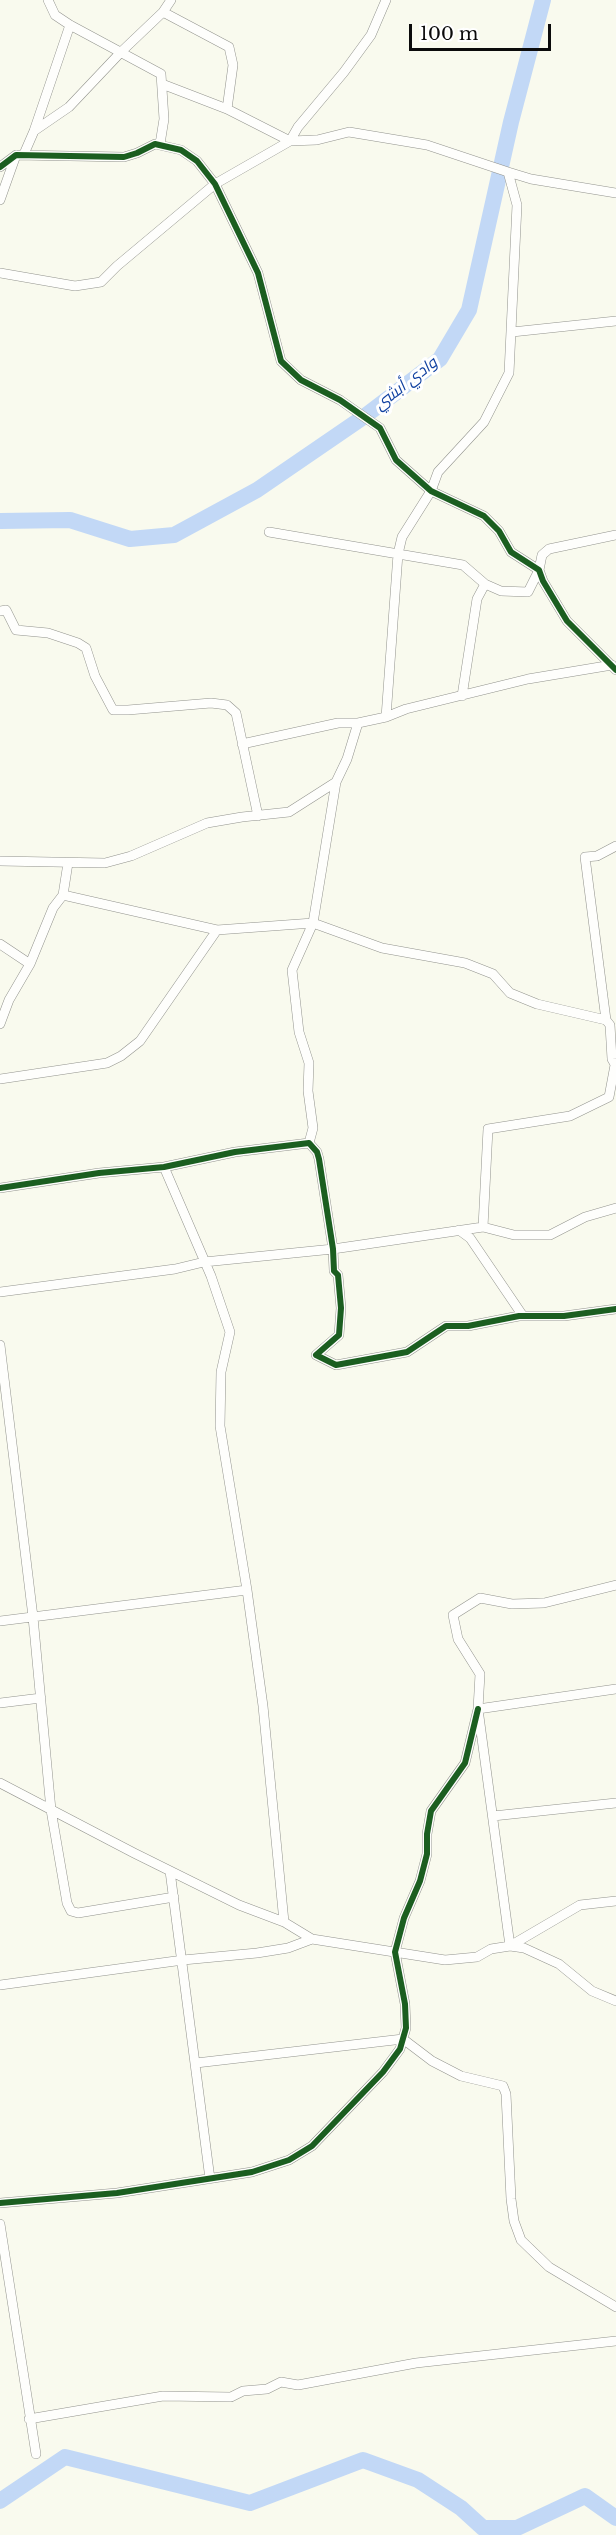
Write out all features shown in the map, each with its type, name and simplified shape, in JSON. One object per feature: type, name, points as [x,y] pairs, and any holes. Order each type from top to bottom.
[{"type":"street","points":[[48,0],[55,15],[70,25],[161,74],[164,120],[160,144]]},
{"type":"street","points":[[34,132],[69,107],[163,12],[171,0]]},
{"type":"street","points":[[290,141],[297,127],[344,72],[370,35],[386,0]]},
{"type":"street","points":[[163,12],[229,47],[233,65],[228,109]]},
{"type":"street","points":[[0,200],[20,155],[34,132],[70,25]]},
{"type":"street","points":[[162,84],[228,109],[290,141]]},
{"type":"street","points":[[0,273],[75,286],[101,282],[215,184],[290,141],[317,140],[349,132],[427,145],[531,179],[616,193]]},
{"type":"street","points":[[0,167],[20,155],[124,157],[160,144],[181,150],[197,161],[215,184],[258,273],[281,361],[301,380],[340,400],[380,428],[396,460],[431,491],[484,516],[499,531],[511,552],[539,570],[543,582],[567,621],[614,667]]},
{"type":"street","points":[[386,717],[398,554],[407,526],[431,491],[438,472],[484,422],[509,373],[517,205],[508,172]]},
{"type":"street","points":[[512,332],[616,321]]},
{"type":"street","points":[[269,532],[463,565],[485,584],[501,591],[528,592],[539,570],[542,555],[549,549],[616,535]]},
{"type":"street","points":[[462,696],[477,599],[485,584]]},
{"type":"street","points":[[0,611],[6,610],[16,630],[48,633],[86,648],[95,676],[113,710],[211,703],[227,705],[236,713],[258,816]]},
{"type":"street","points":[[242,744],[338,723],[358,723],[386,717],[406,709],[528,679],[614,667]]},
{"type":"street","points":[[309,1143],[313,1128],[308,1091],[309,1063],[299,1032],[292,970],[313,923],[336,782],[347,759],[358,723]]},
{"type":"street","points":[[0,861],[105,863],[130,856],[207,824],[242,816],[289,812],[336,782]]},
{"type":"street","points":[[483,1227],[488,1129],[570,1116],[609,1097],[615,1066],[612,1059],[610,1025],[606,1020],[585,857],[597,856],[616,846]]},
{"type":"street","points":[[0,1024],[9,999],[30,964],[53,908],[63,895],[68,863]]},
{"type":"street","points":[[63,895],[217,930],[313,923],[382,948],[465,963],[492,974],[510,993],[537,1004],[606,1020]]},
{"type":"street","points":[[0,1079],[107,1063],[121,1056],[140,1041],[217,930]]},
{"type":"street","points":[[0,944],[30,964]]},
{"type":"street","points":[[0,1188],[99,1173],[164,1167],[235,1152],[309,1143]]},
{"type":"street","points":[[309,1143],[319,1158],[333,1249],[333,1267],[339,1275],[341,1308],[339,1335],[316,1355],[336,1365],[407,1352],[446,1326],[468,1326],[523,1316],[564,1316],[616,1310]]},
{"type":"street","points":[[164,1167],[211,1276],[231,1332],[221,1372],[220,1426],[248,1590],[265,1716],[284,1922]]},
{"type":"street","points":[[0,1292],[483,1227],[514,1235],[550,1235],[585,1217],[616,1208]]},
{"type":"street","points":[[459,1230],[470,1238],[523,1316]]},
{"type":"street","points":[[0,1345],[4,1401],[33,1617],[51,1809],[67,1903],[71,1911],[78,1913],[174,1897]]},
{"type":"street","points":[[0,2203],[117,2193],[252,2172],[289,2160],[312,2146],[383,2072],[400,2049],[406,2028],[405,2004],[395,1952],[404,1918],[420,1881],[427,1854],[427,1834],[431,1811],[465,1762],[478,1709],[480,1674],[458,1639],[453,1616],[480,1599],[512,1604],[544,1603],[616,1585]]},
{"type":"street","points":[[0,1621],[248,1590]]},
{"type":"street","points":[[478,1709],[616,1689]]},
{"type":"street","points":[[0,1703],[41,1698]]},
{"type":"street","points":[[478,1709],[510,1946]]},
{"type":"street","points":[[0,1783],[170,1871],[239,1905],[284,1922],[312,1939],[445,1960],[464,1960],[477,1957],[491,1949],[510,1946],[524,1948],[547,1957],[592,1991],[616,2001]]},
{"type":"street","points":[[492,1816],[616,1803]]},
{"type":"street","points":[[170,1871],[210,2179]]},
{"type":"street","points":[[510,1946],[579,1905],[616,1901]]},
{"type":"street","points":[[0,1985],[288,1948],[312,1939]]},
{"type":"street","points":[[196,2064],[403,2039],[432,2061],[461,2076],[503,2086],[506,2094],[511,2199],[514,2222],[521,2240],[549,2267],[616,2307]]},
{"type":"street","points":[[0,2224],[36,2454]]},
{"type":"street","points":[[29,2419],[163,2396],[231,2397],[243,2391],[267,2389],[281,2382],[298,2385],[416,2363],[616,2341]]},
{"type":"waterway","name":"وادي أبشي","points":[[0,521],[70,520],[130,539],[174,535],[257,490],[365,416],[440,359],[469,310],[511,122],[543,0]]},
{"type":"waterway","points":[[0,2501],[65,2457],[250,2503],[363,2460],[418,2480],[461,2508],[483,2528],[517,2528],[585,2496],[616,2518]]},
{"type":"cycle path","points":[[0,167],[16,155],[124,157],[155,144],[181,150],[197,161],[215,184],[258,273],[281,361],[301,380],[340,400],[380,428],[396,460],[431,491],[484,516],[499,531],[511,552],[539,570],[567,621],[616,670]]},
{"type":"cycle path","points":[[0,1188],[99,1173],[164,1167],[235,1152],[309,1143],[317,1152],[319,1159],[333,1249],[334,1271],[338,1275],[341,1308],[339,1335],[316,1355],[336,1365],[407,1352],[446,1326],[468,1326],[519,1316],[564,1316],[616,1309]]},
{"type":"cycle path","points":[[0,2203],[117,2193],[252,2172],[289,2160],[312,2146],[383,2072],[400,2049],[406,2028],[405,2004],[395,1952],[404,1918],[420,1881],[427,1854],[427,1834],[431,1811],[465,1763],[478,1709]]}]
